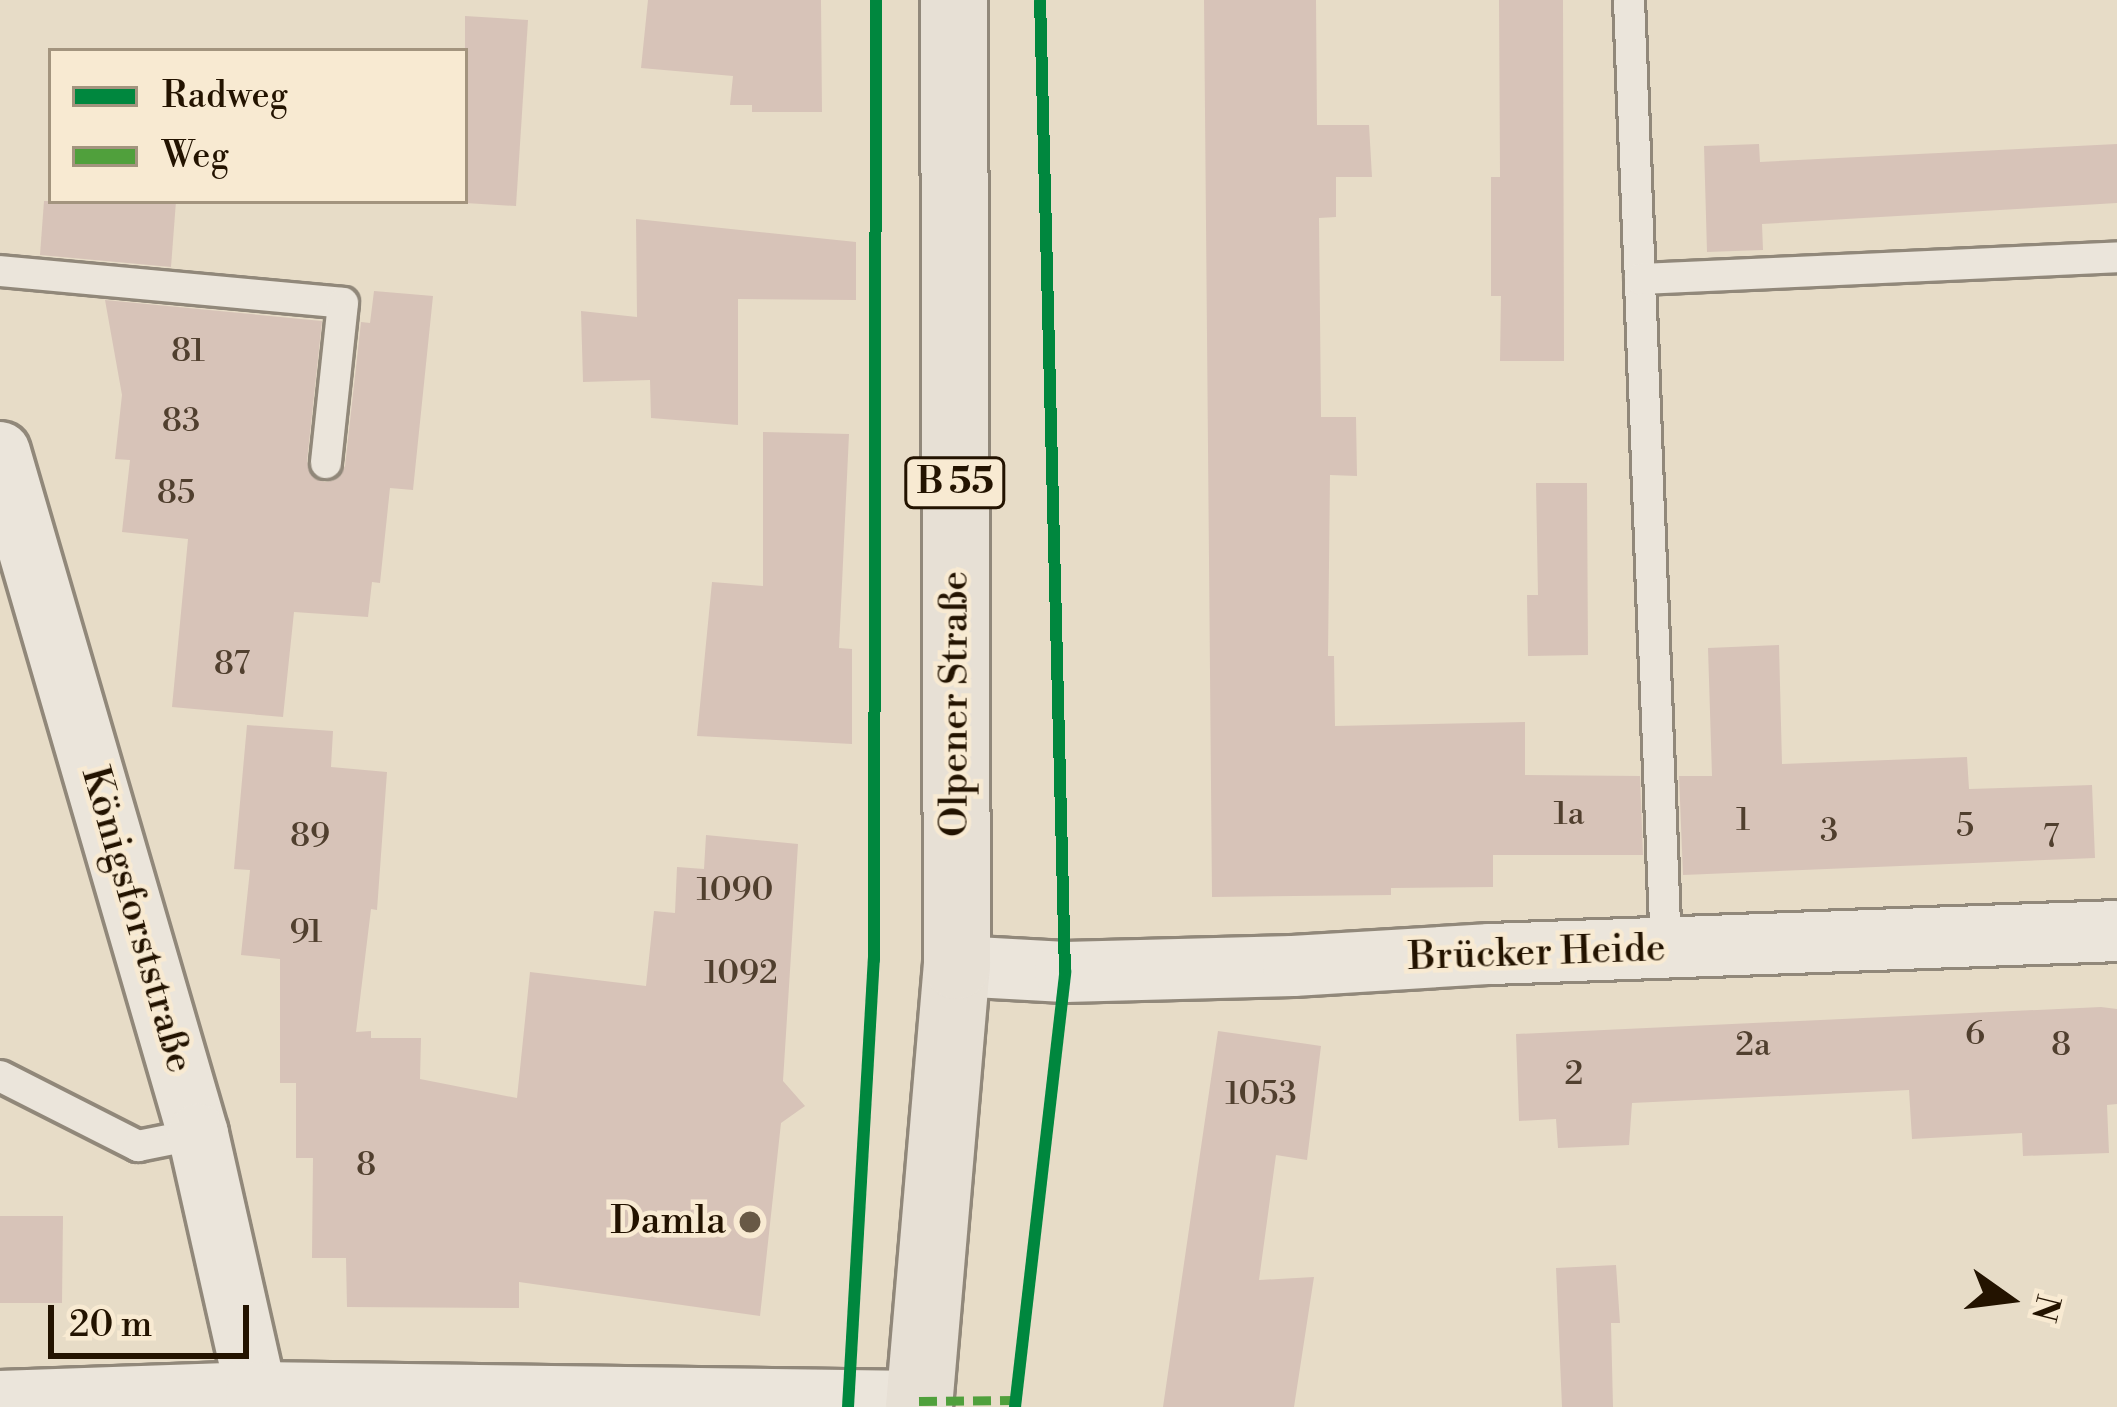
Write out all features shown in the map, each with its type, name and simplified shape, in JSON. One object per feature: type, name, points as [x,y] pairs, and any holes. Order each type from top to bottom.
[{"type":"main road","name":"Olpener Straße","points":[[919,1404],[957,966],[953,0]]},
{"type":"street","name":"Königsforststraße","points":[[0,452],[198,1134],[256,1392]]},
{"type":"street","name":"Brücker Heide","points":[[957,966],[1088,971],[2117,931]]},
{"type":"street","points":[[0,1401],[256,1392],[919,1404]]},
{"type":"lane","points":[[1629,0],[1666,950]]},
{"type":"lane","points":[[1640,279],[2117,257]]},
{"type":"lane","points":[[0,271],[343,303],[326,463]]},
{"type":"lane","points":[[0,1076],[139,1146],[198,1134]]},
{"type":"building","points":[[648,0],[821,0],[822,112],[752,112],[752,105],[730,105],[733,76],[641,68]]},
{"type":"building","points":[[1204,0],[1316,0],[1317,125],[1369,125],[1372,177],[1336,177],[1336,217],[1319,218],[1321,417],[1356,417],[1357,476],[1330,475],[1328,656],[1334,656],[1335,726],[1525,722],[1525,775],[1640,776],[1643,855],[1493,855],[1493,887],[1391,888],[1391,895],[1212,897]]},
{"type":"building","points":[[1499,0],[1563,0],[1564,361],[1500,361],[1501,296],[1491,296],[1491,177],[1500,177]]},
{"type":"building","points":[[465,16],[528,20],[516,206],[468,203]]},
{"type":"building","points":[[1759,144],[1760,162],[2117,144],[2117,203],[1762,224],[1763,250],[1707,252],[1704,146]]},
{"type":"building","points":[[44,201],[176,204],[171,267],[40,255]]},
{"type":"building","points":[[636,219],[856,242],[856,300],[738,299],[738,425],[651,418],[650,380],[583,382],[581,311],[637,317]]},
{"type":"building","points":[[374,291],[433,296],[413,490],[390,488],[380,583],[372,582],[368,617],[294,612],[283,717],[172,707],[188,539],[122,532],[130,460],[115,459],[122,395],[105,300],[322,321],[307,461],[314,478],[325,482],[335,480],[345,466],[361,322],[370,323]]},
{"type":"building","points":[[763,432],[849,434],[839,648],[852,649],[852,744],[697,736],[712,582],[763,586]]},
{"type":"building","points":[[1536,483],[1587,483],[1588,655],[1528,656],[1527,595],[1538,595]]},
{"type":"building","points":[[1779,645],[1782,764],[1967,757],[1969,789],[2092,785],[2095,858],[1683,875],[1679,776],[1712,776],[1708,648]]},
{"type":"building","points":[[247,725],[333,731],[331,767],[387,772],[377,910],[371,909],[356,1032],[371,1031],[371,1038],[421,1038],[420,1079],[517,1098],[530,972],[646,986],[654,911],[675,913],[677,867],[704,869],[706,835],[798,844],[783,1081],[805,1106],[781,1123],[760,1316],[519,1282],[519,1308],[347,1307],[346,1258],[312,1258],[313,1158],[296,1158],[296,1083],[280,1083],[280,959],[241,955],[250,870],[234,869]]},
{"type":"building","points":[[2117,1009],[2117,1104],[2107,1105],[2109,1153],[2023,1156],[2022,1133],[1912,1139],[1909,1090],[1632,1103],[1629,1145],[1558,1148],[1556,1119],[1519,1121],[1516,1034]]},
{"type":"building","points":[[1218,1031],[1321,1046],[1307,1160],[1276,1155],[1259,1280],[1314,1277],[1294,1407],[1163,1407]]},
{"type":"building","points":[[0,1216],[63,1216],[62,1303],[0,1303]]},
{"type":"building","points":[[1616,1265],[1620,1323],[1611,1323],[1613,1407],[1562,1407],[1556,1268]]},
{"type":"marked path","points":[[919,1401],[1016,1400]]},
{"type":"cycle path","points":[[848,1407],[874,960],[876,0]]},
{"type":"cycle path","points":[[1015,1407],[1065,972],[1040,0]]},
{"type":"place","name":"Damla","points":[[750,1222]]}]
